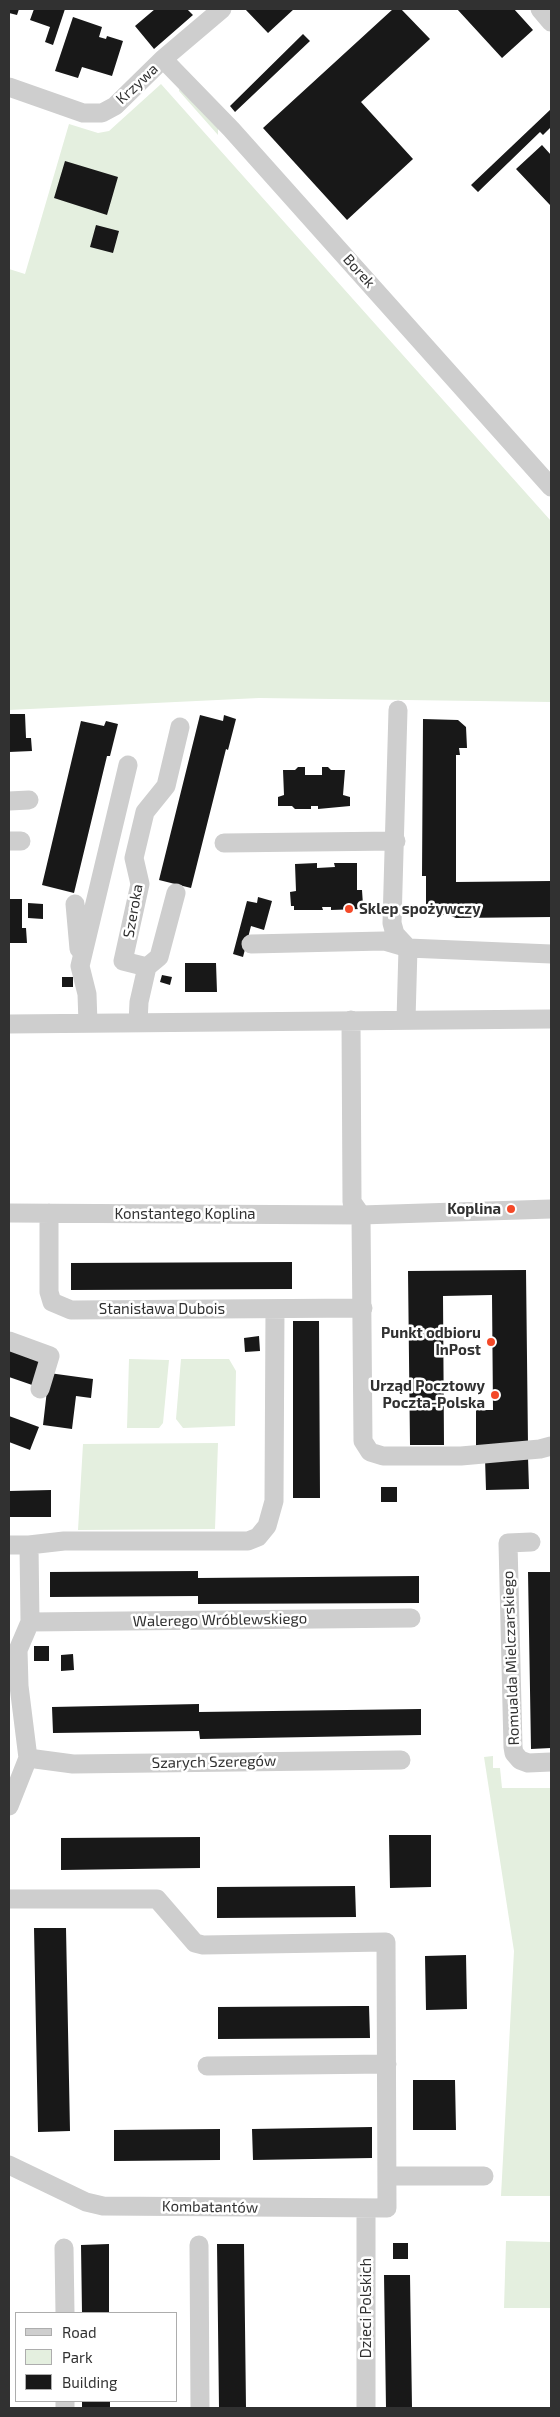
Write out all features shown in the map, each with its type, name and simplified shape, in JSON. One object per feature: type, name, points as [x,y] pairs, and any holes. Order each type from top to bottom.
[{"type":"street","name":"Krzywa","points":[[9,87],[83,113],[102,113],[115,106],[164,59],[222,9]]},
{"type":"street","points":[[540,9],[551,22]]},
{"type":"street","name":"Borek","points":[[164,59],[231,129],[551,487]]},
{"type":"street","points":[[398,710],[396,841],[392,923],[395,934],[408,948],[406,1020]]},
{"type":"street","name":"Szeroka","points":[[147,967],[123,961],[140,884],[134,858],[144,812],[166,786],[180,727]]},
{"type":"street","points":[[80,966],[128,765]]},
{"type":"street","points":[[9,801],[30,800]]},
{"type":"street","points":[[224,843],[396,841]]},
{"type":"street","points":[[138,1023],[139,1002],[147,967],[159,957],[176,893]]},
{"type":"street","points":[[75,904],[80,966],[87,994],[88,1023]]},
{"type":"street","points":[[250,944],[384,941],[408,948],[551,954]]},
{"type":"street","points":[[9,1024],[551,1019]]},
{"type":"street","points":[[351,1020],[352,1202],[361,1215],[363,1441],[370,1452],[383,1456],[453,1456],[540,1449],[551,1446]]},
{"type":"street","name":"Konstantego Koplina","points":[[9,1213],[361,1215],[551,1209]]},
{"type":"street","name":"Stanisława Dubois","points":[[49,1213],[49,1292],[52,1302],[71,1310],[363,1308]]},
{"type":"street","points":[[9,1545],[64,1541],[248,1541],[258,1537],[267,1526],[272,1512],[274,1494],[275,1309]]},
{"type":"street","points":[[9,1341],[50,1356],[40,1389]]},
{"type":"street","name":"Romualda Mielczarskiego","points":[[530,1542],[508,1543],[513,1747],[514,1753],[520,1760],[528,1763],[551,1762]]},
{"type":"street","points":[[9,1806],[28,1758],[14,1684],[18,1650],[30,1622],[29,1545]]},
{"type":"street","name":"Walerego Wróblewskiego","points":[[30,1622],[410,1618]]},
{"type":"street","name":"Szarych Szeregów","points":[[28,1758],[73,1764],[400,1760]]},
{"type":"street","name":"Kombatantów","points":[[9,1900],[157,1898],[195,1943],[203,1945],[386,1942],[387,2208],[103,2206],[86,2202],[9,2165]]},
{"type":"street","points":[[207,2066],[387,2064]]},
{"type":"street","points":[[387,2176],[484,2176]]},
{"type":"street","name":"Dzieci Polskich","points":[[366,2208],[366,2408]]},
{"type":"street","points":[[199,2245],[200,2408]]},
{"type":"street","points":[[64,2248],[65,2312]]},
{"type":"green space","points":[[161,84],[551,521],[551,702],[259,698],[9,710],[9,269],[25,274],[69,124],[98,133],[109,131]]},
{"type":"green space","points":[[179,89],[218,125],[218,135],[179,91]]},
{"type":"green space","points":[[129,1359],[169,1360],[163,1423],[159,1428],[127,1428]]},
{"type":"green space","points":[[181,1359],[229,1359],[236,1371],[235,1426],[183,1428],[176,1419]]},
{"type":"green space","points":[[218,1443],[215,1529],[78,1530],[83,1444]]},
{"type":"green space","points":[[493,1756],[493,1768],[500,1768],[502,1788],[551,1788],[551,2196],[501,2196],[514,1951],[484,1757]]},
{"type":"green space","points":[[506,2241],[551,2242],[551,2308],[504,2308]]},
{"type":"building","points":[[9,9],[19,9],[17,15],[9,13]]},
{"type":"building","points":[[34,9],[65,9],[53,45],[45,42],[50,27],[30,20]]},
{"type":"building","points":[[155,9],[187,9],[193,15],[154,49],[135,26]]},
{"type":"building","points":[[245,9],[294,9],[268,33]]},
{"type":"building","points":[[393,9],[401,9],[430,39],[361,102],[413,159],[347,220],[263,128]]},
{"type":"building","points":[[457,9],[514,9],[533,30],[502,58]]},
{"type":"building","points":[[73,17],[102,27],[99,37],[106,39],[107,36],[123,41],[112,76],[82,67],[78,78],[55,71]]},
{"type":"building","points":[[303,34],[310,41],[235,112],[230,106]]},
{"type":"building","points":[[551,109],[551,127],[543,135],[540,132],[478,192],[471,185]]},
{"type":"building","points":[[542,145],[551,155],[550,205],[516,169]]},
{"type":"building","points":[[65,161],[118,177],[107,215],[54,198]]},
{"type":"building","points":[[96,225],[119,231],[113,253],[90,247]]},
{"type":"building","points":[[9,714],[25,714],[26,738],[31,738],[32,751],[9,752]]},
{"type":"building","points":[[200,715],[223,721],[224,715],[236,719],[228,750],[226,749],[191,888],[159,880]]},
{"type":"building","points":[[423,719],[458,720],[466,727],[467,748],[459,748],[460,755],[456,755],[456,882],[551,881],[551,917],[456,918],[449,915],[426,915],[426,876],[422,876]]},
{"type":"building","points":[[81,721],[104,726],[106,721],[118,724],[110,756],[107,756],[74,893],[42,885]]},
{"type":"building","points":[[298,767],[305,767],[305,775],[322,775],[322,767],[328,767],[331,770],[345,770],[343,795],[350,797],[350,806],[318,809],[318,806],[311,806],[311,809],[295,809],[292,806],[278,806],[278,797],[284,795],[283,770],[295,770]]},
{"type":"building","points":[[317,863],[317,868],[335,867],[334,863],[357,863],[357,890],[362,890],[363,905],[360,905],[360,909],[331,910],[331,907],[322,907],[323,910],[294,910],[294,906],[291,906],[290,892],[296,891],[295,864]]},
{"type":"building","points":[[258,897],[272,901],[264,930],[251,926],[243,957],[233,954],[247,901],[257,903]]},
{"type":"building","points":[[9,899],[22,899],[22,928],[26,928],[27,943],[9,943]]},
{"type":"building","points":[[28,903],[43,904],[43,919],[28,918]]},
{"type":"building","points":[[185,963],[216,963],[217,992],[185,992]]},
{"type":"building","points":[[162,975],[172,977],[170,985],[160,982]]},
{"type":"building","points":[[62,977],[73,977],[73,987],[62,987]]},
{"type":"building","points":[[292,1262],[292,1289],[71,1290],[71,1263]]},
{"type":"building","points":[[526,1270],[528,1445],[476,1446],[476,1410],[493,1410],[492,1295],[443,1296],[444,1445],[410,1445],[408,1271]]},
{"type":"building","points":[[293,1321],[319,1321],[320,1498],[293,1498]]},
{"type":"building","points":[[259,1336],[260,1351],[245,1352],[244,1338]]},
{"type":"building","points":[[9,1349],[43,1361],[35,1386],[9,1377]]},
{"type":"building","points":[[49,1373],[93,1379],[91,1398],[76,1396],[72,1429],[43,1425]]},
{"type":"building","points":[[9,1416],[39,1427],[30,1450],[9,1442]]},
{"type":"building","points":[[528,1457],[529,1489],[486,1490],[485,1458]]},
{"type":"building","points":[[381,1487],[397,1487],[397,1502],[381,1502]]},
{"type":"building","points":[[51,1490],[51,1517],[9,1517],[9,1491]]},
{"type":"building","points":[[198,1571],[198,1578],[419,1576],[419,1603],[198,1604],[198,1596],[50,1597],[50,1572]]},
{"type":"building","points":[[528,1572],[551,1572],[551,1748],[531,1749]]},
{"type":"building","points":[[34,1646],[49,1646],[49,1661],[34,1661]]},
{"type":"building","points":[[73,1654],[74,1670],[61,1671],[61,1655]]},
{"type":"building","points":[[199,1704],[199,1712],[421,1709],[421,1735],[200,1739],[199,1731],[53,1733],[52,1707]]},
{"type":"building","points":[[389,1835],[431,1835],[431,1887],[390,1888]]},
{"type":"building","points":[[200,1837],[200,1868],[61,1870],[61,1838]]},
{"type":"building","points":[[355,1886],[356,1917],[217,1918],[217,1887]]},
{"type":"building","points":[[34,1928],[66,1928],[70,2131],[38,2132]]},
{"type":"building","points":[[466,1955],[467,2009],[426,2010],[425,1956]]},
{"type":"building","points":[[369,2006],[370,2038],[218,2039],[218,2007]]},
{"type":"building","points":[[413,2080],[455,2080],[456,2130],[413,2130]]},
{"type":"building","points":[[372,2127],[372,2158],[253,2160],[252,2129]]},
{"type":"building","points":[[220,2129],[220,2160],[114,2161],[114,2130]]},
{"type":"building","points":[[393,2243],[408,2243],[408,2259],[393,2259]]},
{"type":"building","points":[[109,2244],[109,2312],[82,2312],[81,2245]]},
{"type":"building","points":[[217,2244],[244,2244],[246,2408],[219,2408]]},
{"type":"building","points":[[384,2275],[410,2275],[412,2408],[386,2408]]},
{"type":"building","points":[[82,2402],[110,2402],[110,2408],[82,2408]]},
{"type":"place","name":"Sklep spożywczy","points":[[349,909]]},
{"type":"place","name":"Koplina","points":[[511,1209]]},
{"type":"place","name":"Punkt odbioru InPost","points":[[491,1342]]},
{"type":"place","name":"Urząd Pocztowy Poczta-Polska","points":[[495,1395]]}]
